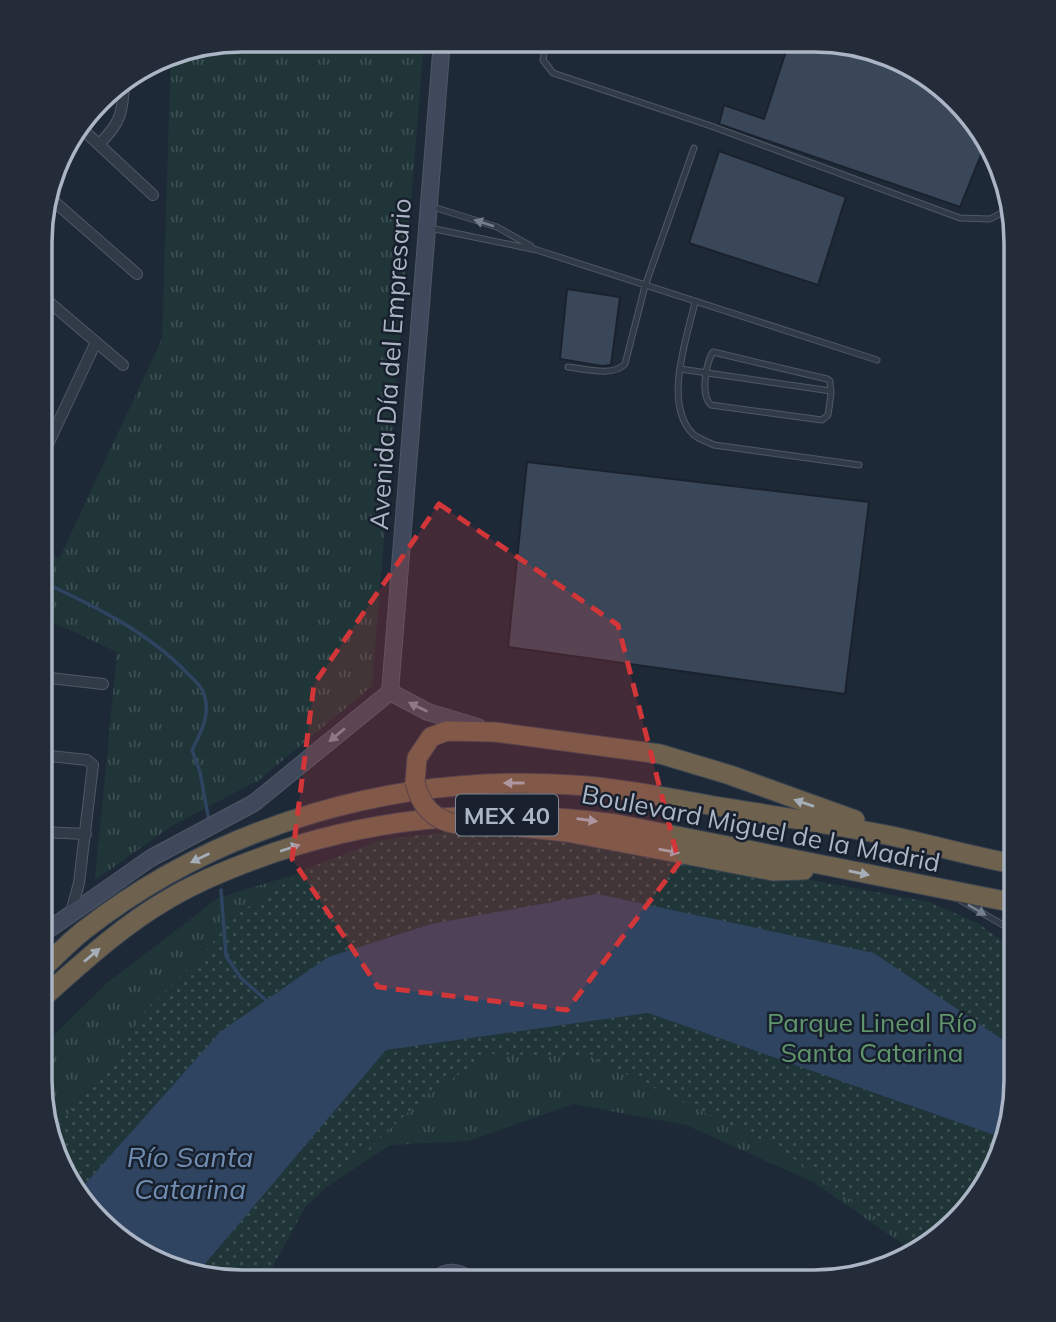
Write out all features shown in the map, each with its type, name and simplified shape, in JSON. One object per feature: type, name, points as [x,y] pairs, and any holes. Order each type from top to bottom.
[{"type":"highway","points":[[819,865],[795,871],[773,871],[567,832],[445,822],[434,816],[421,801],[415,778],[416,760],[430,738],[447,731],[495,732],[641,750],[679,759],[859,821],[890,836]]},
{"type":"highway","name":"Boulevard Miguel de la Madrid","points":[[53,959],[81,932],[125,901],[190,863],[281,822],[385,795],[432,788],[511,783],[626,790],[890,836],[1003,861]]},
{"type":"highway","name":"Boulevard Miguel de la Madrid","points":[[53,989],[115,935],[166,900],[250,861],[318,838],[416,819],[560,816],[616,824],[1003,901]]},
{"type":"street","name":"Avenida Día del Empresario","points":[[390,692],[441,53]]},
{"type":"street","points":[[99,144],[111,132],[122,113],[123,95]]},
{"type":"street","points":[[87,134],[153,195]]},
{"type":"street","points":[[57,205],[137,274]]},
{"type":"street","points":[[53,305],[123,365]]},
{"type":"street","points":[[53,432],[96,342]]},
{"type":"street","points":[[53,678],[103,684]]},
{"type":"street","points":[[53,921],[171,846],[254,803],[390,692],[428,712],[495,732]]},
{"type":"street","points":[[53,756],[87,760],[93,765],[86,834],[73,907],[53,924]]},
{"type":"street","points":[[53,833],[86,834]]},
{"type":"lane","points":[[543,53],[542,60],[553,73],[711,126],[960,218],[990,219],[1001,213]]},
{"type":"lane","points":[[568,368],[612,371],[625,364],[645,286],[694,148]]},
{"type":"lane","points":[[427,205],[497,227],[537,250]]},
{"type":"lane","points":[[426,227],[537,250],[877,360]]},
{"type":"lane","points":[[695,302],[680,369],[678,392],[680,408],[694,435],[714,445],[859,465]]},
{"type":"lane","points":[[718,352],[827,379],[830,381],[831,391],[826,419],[721,407],[706,401],[710,355],[718,352]]},
{"type":"lane","points":[[680,369],[831,391]]},
{"type":"lane","points":[[939,888],[1003,925]]},
{"type":"highlighted area","points":[[439,504],[618,625],[679,863],[567,1010],[378,987],[292,859],[314,684]]},
{"type":"green space","points":[[230,53],[423,53],[372,686],[259,780],[172,826],[95,880],[117,652],[53,623],[53,555],[59,559],[162,339],[171,67],[193,59]]},
{"type":"green space","name":"Parque Lineal Río Santa Catarina","points":[[470,829],[538,829],[929,902],[978,923],[1003,942],[1003,1092],[993,1140],[978,1174],[948,1214],[915,1240],[864,1210],[783,1151],[591,1057],[491,1054],[428,1094],[306,1206],[272,1269],[206,1266],[159,1250],[117,1222],[100,1205],[78,1174],[58,1126],[116,1055],[145,1011],[204,953],[237,914],[309,868],[381,840]]},
{"type":"green space","points":[[371,851],[597,894],[78,1174],[59,1129],[54,1104],[53,1036],[107,983],[218,898]]},
{"type":"green space","points":[[648,1013],[971,1185],[948,1214],[905,1245],[813,1182],[686,1125],[573,1104],[468,1141],[390,1145],[301,1204],[253,1269],[200,1264],[334,1058]]},
{"type":"water","name":"Río Santa Catarina","points":[[597,894],[874,953],[1003,1040],[1003,1092],[994,1135],[648,1013],[386,1050],[204,1265],[159,1250],[117,1222],[100,1205],[85,1184],[220,1032],[328,957],[431,924]]},
{"type":"building","points":[[785,53],[838,54],[874,63],[919,85],[956,117],[981,154],[960,207],[719,124],[724,105],[764,119]]},
{"type":"building","points":[[719,151],[846,197],[818,285],[689,243]]},
{"type":"building","points":[[567,289],[620,297],[611,365],[560,359]]},
{"type":"building","points":[[527,462],[869,502],[845,694],[508,647]]},
{"type":"waterway","points":[[53,587],[100,610],[155,644],[201,688],[206,701],[206,716],[192,750],[200,772],[209,821]]},
{"type":"waterway","points":[[221,890],[226,956],[241,978],[267,1001]]}]
